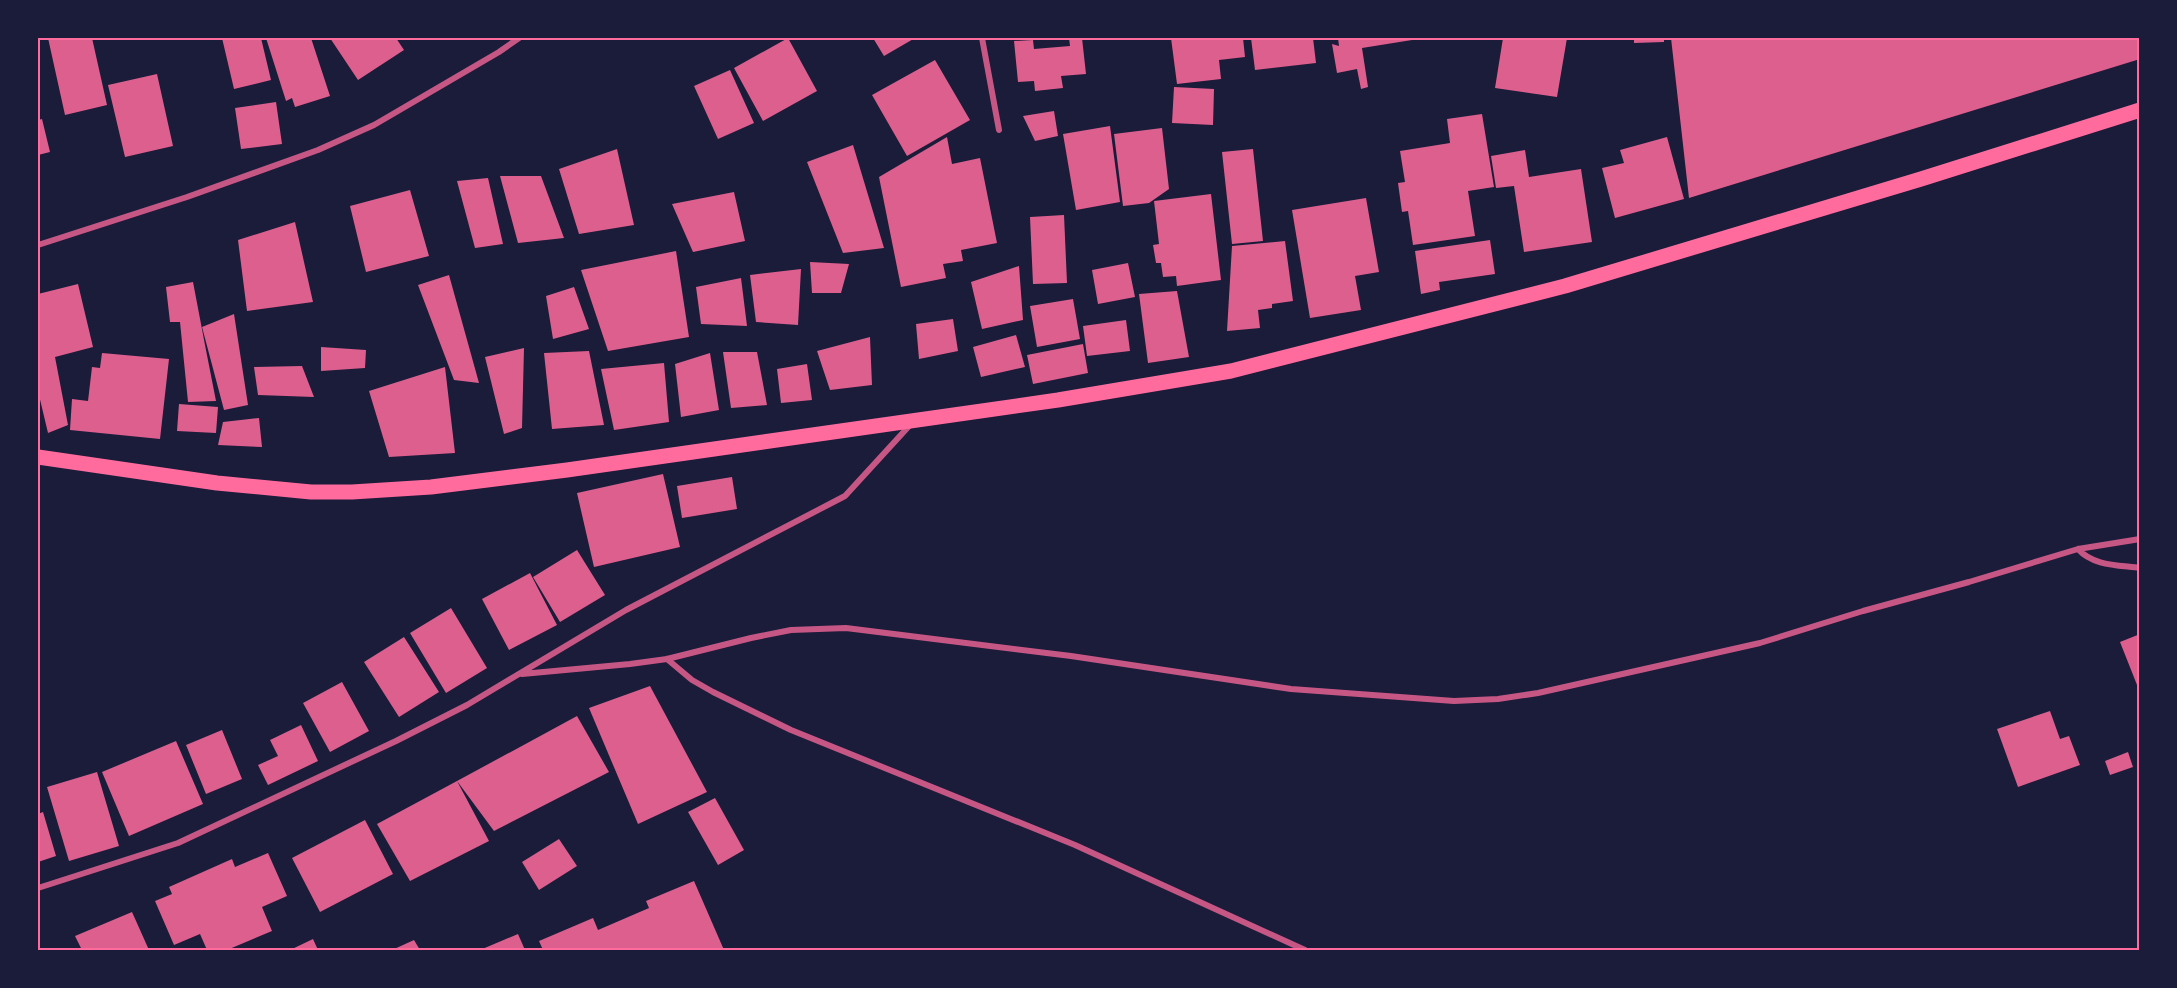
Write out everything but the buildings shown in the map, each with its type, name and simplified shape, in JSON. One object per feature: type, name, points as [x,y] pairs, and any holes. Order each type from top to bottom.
[{"type":"main road","points":[[38,457],[217,483],[311,492],[431,487],[912,422],[1231,371],[1565,286],[1932,176],[2139,111]]},
{"type":"street","points":[[38,245],[197,194],[318,150],[374,125],[519,38]]},
{"type":"street","points":[[982,38],[999,130]]},
{"type":"street","points":[[38,888],[178,843],[396,741],[467,705],[626,610],[845,496],[912,422]]},
{"type":"street","points":[[522,674],[598,668],[667,659],[791,630],[846,628],[1071,656],[1291,689],[1454,701],[1498,699],[1538,693],[1760,643],[1863,610],[1969,582],[2078,549],[2139,539]]},
{"type":"street","points":[[2078,549],[2082,554],[2101,563],[2139,568]]},
{"type":"street","points":[[667,659],[692,680],[791,730],[1075,845],[1305,951]]}]
